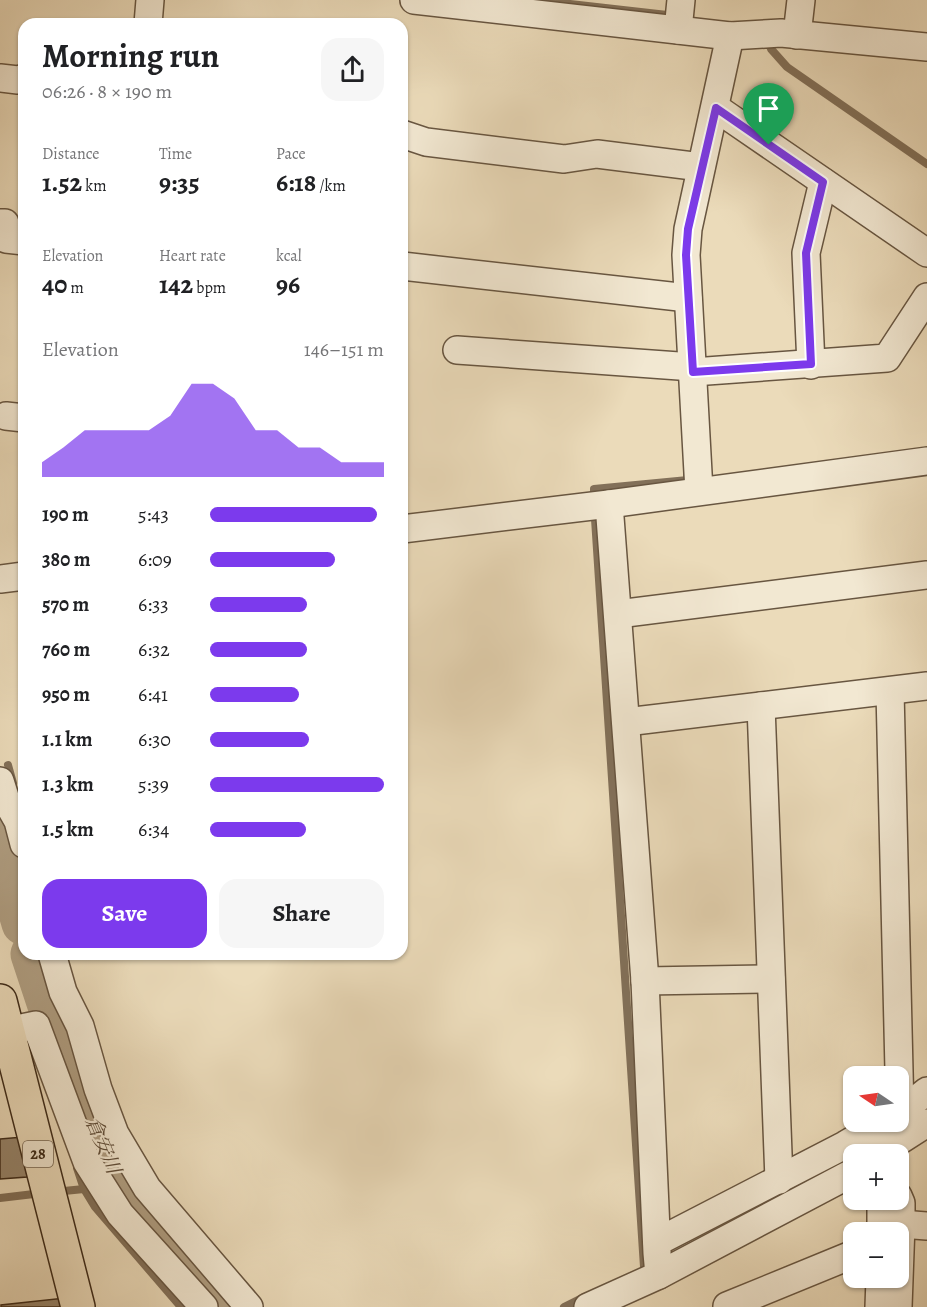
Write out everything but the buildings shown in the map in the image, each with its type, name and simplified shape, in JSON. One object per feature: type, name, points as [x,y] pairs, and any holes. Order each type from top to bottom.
[{"type":"main road","name":"28","points":[[4,1016],[78,1307]]},
{"type":"street","points":[[148,18],[150,0]]},
{"type":"street","points":[[414,0],[559,7],[680,17],[730,36],[797,35],[927,47]]},
{"type":"street","points":[[797,35],[801,0]]},
{"type":"street","points":[[699,491],[679,297],[686,255],[693,166],[716,108],[730,36]]},
{"type":"street","points":[[0,78],[18,80]]},
{"type":"street","points":[[716,108],[927,253]]},
{"type":"street","points":[[408,136],[426,142],[564,159],[597,154],[693,166]]},
{"type":"street","points":[[811,364],[806,253],[823,182]]},
{"type":"street","points":[[0,223],[5,223],[6,239],[18,240]]},
{"type":"street","points":[[408,267],[679,297]]},
{"type":"street","points":[[457,350],[686,368],[811,364],[886,358],[927,297]]},
{"type":"street","points":[[408,528],[927,461]]},
{"type":"street","points":[[609,504],[645,981],[658,1260]]},
{"type":"street","points":[[618,614],[927,574]]},
{"type":"street","points":[[0,579],[18,577]]},
{"type":"street","points":[[626,722],[927,686]]},
{"type":"street","points":[[890,691],[894,1066]]},
{"type":"street","points":[[761,706],[779,1180]]},
{"type":"street","points":[[2,794],[18,821]]},
{"type":"street","points":[[54,960],[63,992],[80,1026],[98,1089],[115,1134],[147,1188],[249,1307]]},
{"type":"street","points":[[645,981],[771,979]]},
{"type":"street","points":[[4,1016],[36,1025],[87,1162],[120,1214],[204,1307]]},
{"type":"street","points":[[909,1105],[927,1091]]},
{"type":"street","points":[[883,1144],[927,1123]]},
{"type":"street","points":[[868,1144],[879,1132]]},
{"type":"street","points":[[588,1307],[779,1180],[843,1161]]},
{"type":"street","points":[[658,1260],[843,1164]]},
{"type":"street","points":[[889,1210],[898,1222]]},
{"type":"street","points":[[727,1306],[843,1259]]},
{"type":"street","points":[[879,1307],[880,1288]]},
{"type":"street","points":[[898,1307],[899,1288]]},
{"type":"waterway","points":[[535,0],[676,16]]},
{"type":"waterway","points":[[767,38],[771,49],[787,67],[927,164]]},
{"type":"waterway","points":[[594,495],[594,489],[688,480],[687,474]]},
{"type":"waterway","points":[[595,519],[644,1267]]},
{"type":"waterway","points":[[8,765],[13,783]]},
{"type":"waterway","name":"倉安川","points":[[0,842],[18,903]]},
{"type":"waterway","name":"倉安川","points":[[35,960],[84,1108],[102,1151],[125,1193],[223,1307]]},
{"type":"waterway","points":[[77,1168],[84,1189],[95,1207],[181,1307]]},
{"type":"waterway","points":[[64,1191],[84,1189]]},
{"type":"waterway","points":[[0,1198],[34,1194]]},
{"type":"waterway","points":[[564,1307],[584,1297]]},
{"type":"route","points":[[716,108],[769,145],[823,182],[806,253],[811,364],[693,372],[686,255],[688,229],[716,108]]}]
